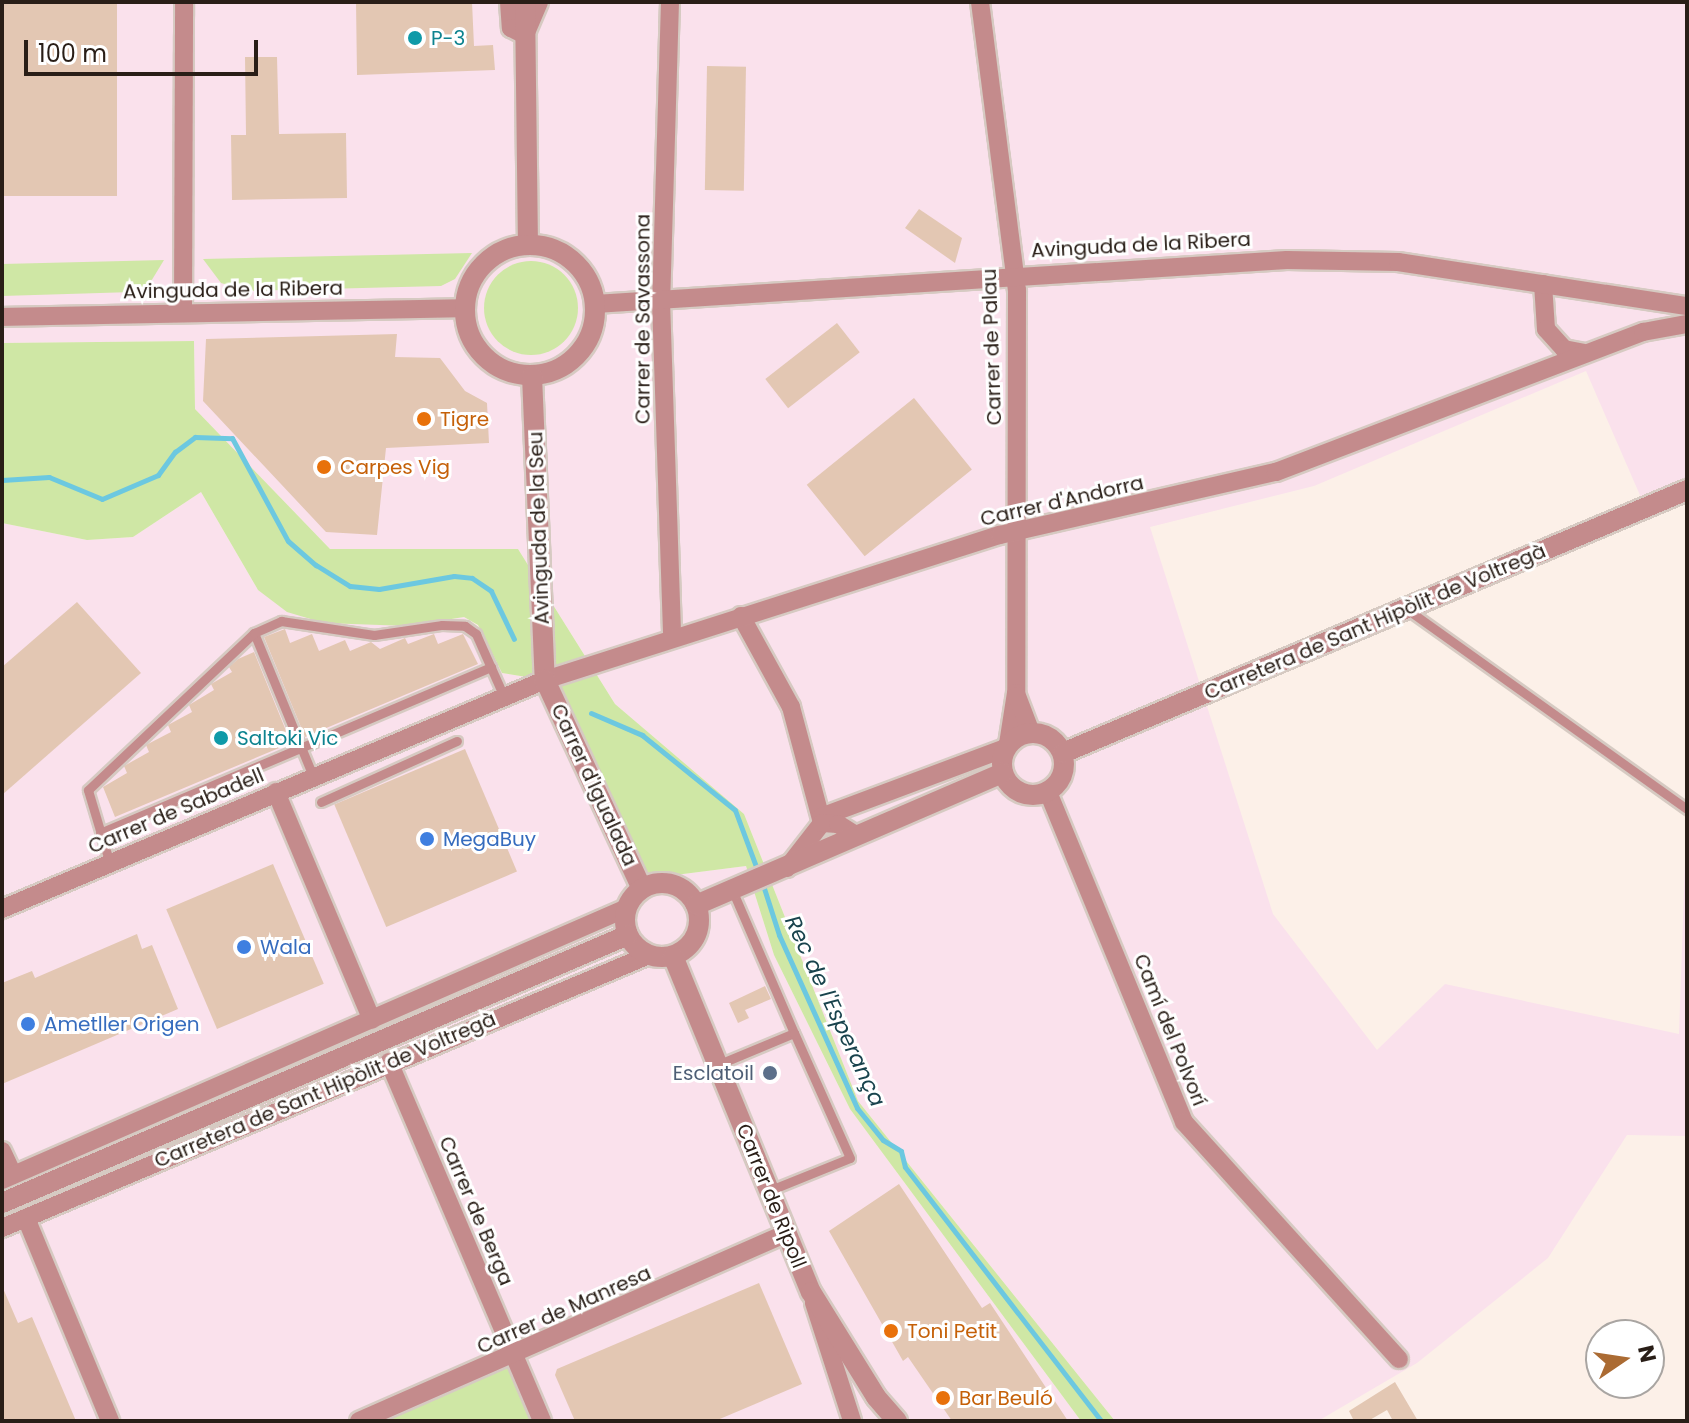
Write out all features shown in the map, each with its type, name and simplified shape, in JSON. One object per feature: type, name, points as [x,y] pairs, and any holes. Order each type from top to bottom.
[{"type":"street","points":[[183,313],[184,2]]},
{"type":"street","points":[[509,2],[511,28],[525,35]]},
{"type":"street","points":[[525,2],[528,244]]},
{"type":"street","points":[[525,35],[539,2]]},
{"type":"street","name":"Carrer de Savassona","points":[[670,2],[661,301],[672,637]]},
{"type":"street","name":"Carrer de Palau","points":[[980,2],[1014,274],[1016,693],[1007,746]]},
{"type":"street","points":[[528,244],[554,248],[576,263],[591,285],[595,304],[591,335],[577,356],[557,370],[532,376],[512,373],[478,349],[464,308],[469,285],[483,264],[503,250],[528,244]]},
{"type":"street","name":"Avinguda de la Ribera","points":[[595,304],[1014,274],[1303,260],[1398,262],[1687,306]]},
{"type":"street","points":[[1543,284],[1546,329],[1564,349],[1584,353]]},
{"type":"street","name":"Avinguda de la Ribera","points":[[2,317],[464,308]]},
{"type":"street","name":"Carrer d'Andorra","points":[[545,680],[672,637],[1016,532],[1276,472],[1584,353],[1643,332],[1687,324]]},
{"type":"street","name":"Avinguda de la Seu","points":[[532,376],[545,680]]},
{"type":"street","name":"Carretera de Sant Hipòlit de Voltregà","points":[[1063,753],[1687,490]]},
{"type":"street","points":[[741,616],[791,707],[822,820]]},
{"type":"street","name":"Carrer de Sabadell","points":[[2,909],[545,680]]},
{"type":"street","name":"Carrer d'Igualada","points":[[545,680],[642,889]]},
{"type":"street","name":"Carrer de Palau","points":[[1016,693],[1031,732]]},
{"type":"street","points":[[787,868],[822,820],[1007,746],[1031,732],[1048,736],[1063,753],[1063,775],[1048,792],[1016,791],[1003,773],[1007,746]]},
{"type":"street","points":[[696,905],[1003,773]]},
{"type":"street","points":[[276,792],[372,1020]]},
{"type":"street","name":"Camí del Polvorí","points":[[1048,792],[1184,1122],[1399,1359]]},
{"type":"street","points":[[822,820],[838,824],[857,836]]},
{"type":"street","points":[[2,1151],[8,1178],[627,908],[642,889],[673,885],[696,905],[697,932],[673,956],[649,955],[628,935],[627,908]]},
{"type":"street","name":"Carretera de Sant Hipòlit de Voltregà","points":[[2,1203],[628,935]]},
{"type":"street","name":"Carretera de Sant Hipòlit de Voltregà","points":[[2,1228],[389,1062],[649,955]]},
{"type":"street","name":"Carrer de Ripoll","points":[[673,956],[811,1292],[876,1397],[897,1421]]},
{"type":"street","name":"Carrer de Berga","points":[[389,1062],[542,1421]]},
{"type":"street","points":[[26,1218],[110,1421]]},
{"type":"street","name":"Carrer de Manresa","points":[[359,1421],[515,1357],[785,1234]]},
{"type":"street","points":[[811,1292],[852,1421]]},
{"type":"lane","points":[[1408,610],[1687,809]]},
{"type":"lane","points":[[110,864],[88,790],[254,633],[281,621],[374,635],[442,625],[465,626],[476,634],[504,697]]},
{"type":"lane","points":[[254,633],[313,776]]},
{"type":"lane","points":[[100,833],[491,667]]},
{"type":"lane","points":[[321,802],[457,741]]},
{"type":"lane","points":[[732,890],[850,1158],[768,1191]]},
{"type":"lane","points":[[717,1065],[794,1033]]},
{"type":"shaded area","points":[[2,2],[1687,2],[1687,502],[1649,516],[1586,371],[1314,486],[1150,527],[1273,914],[1377,1050],[1445,984],[1679,1034],[1687,804],[1687,1136],[1627,1135],[1548,1258],[1417,1363],[1318,1421],[1115,1421],[858,1101],[744,814],[615,704],[518,549],[330,549],[195,409],[194,341],[2,343]]},
{"type":"shaded area","points":[[201,492],[258,590],[408,626],[464,617],[486,634],[502,673],[545,680],[644,879],[746,866],[774,955],[850,1109],[1081,1421],[2,1421],[2,523],[87,540],[133,537]]},
{"type":"green space","points":[[472,253],[455,279],[441,286],[248,291],[221,283],[203,259]]},
{"type":"green space","points":[[164,260],[150,283],[133,292],[2,296],[2,264]]},
{"type":"green space","points":[[531,261],[549,264],[564,275],[575,290],[578,308],[575,326],[564,341],[549,352],[531,355],[513,352],[498,341],[487,326],[484,308],[487,290],[498,275],[513,264]]},
{"type":"green space","points":[[194,341],[195,409],[330,549],[518,549],[615,704],[744,814],[858,1101],[1115,1421],[1081,1421],[850,1109],[774,955],[746,866],[644,879],[545,680],[502,673],[478,625],[464,617],[408,626],[324,623],[287,612],[258,590],[201,492],[133,537],[87,540],[2,523],[2,343]]},
{"type":"green space","points":[[515,1357],[542,1421],[359,1421]]},
{"type":"building","points":[[2,2],[117,2],[117,196],[2,196]]},
{"type":"building","name":"P-3","points":[[356,2],[472,2],[474,46],[493,45],[495,70],[357,75]]},
{"type":"building","points":[[245,57],[277,57],[279,134],[346,133],[347,198],[232,200],[231,135],[246,135]]},
{"type":"building","points":[[707,66],[746,67],[744,191],[705,190]]},
{"type":"building","points":[[919,209],[962,238],[955,263],[905,228]]},
{"type":"building","points":[[837,323],[860,352],[788,408],[765,379]]},
{"type":"building","name":"Carpes Vig","points":[[397,334],[395,357],[440,358],[465,391],[487,403],[489,443],[386,448],[377,535],[326,532],[203,401],[206,339]]},
{"type":"building","points":[[914,398],[972,469],[865,556],[807,485]]},
{"type":"building","points":[[77,602],[141,673],[2,795],[2,667]]},
{"type":"building","points":[[285,629],[290,643],[312,634],[319,651],[345,640],[350,651],[371,642],[380,649],[405,638],[408,644],[434,634],[438,644],[463,634],[478,664],[305,737],[264,637]]},
{"type":"building","name":"Saltoki Vic","points":[[254,652],[291,743],[115,817],[103,787],[127,773],[124,766],[149,752],[146,745],[171,732],[168,725],[192,712],[189,705],[214,690],[211,684],[232,672],[229,667],[238,659]]},
{"type":"building","name":"MegaBuy","points":[[465,749],[517,871],[386,927],[334,804]]},
{"type":"building","name":"Wala","points":[[273,864],[324,984],[217,1029],[166,909]]},
{"type":"building","points":[[137,934],[142,949],[152,945],[178,1009],[2,1084],[2,983],[32,971],[35,978]]},
{"type":"building","points":[[765,986],[771,999],[745,1010],[749,1018],[738,1023],[729,1003]]},
{"type":"building","points":[[899,1184],[982,1308],[990,1303],[1068,1421],[952,1421],[908,1357],[903,1361],[829,1231]]},
{"type":"building","points":[[759,1283],[802,1384],[715,1421],[575,1421],[555,1375],[557,1369]]},
{"type":"building","points":[[2,1286],[18,1323],[32,1317],[76,1421],[2,1421]]},
{"type":"building","points":[[1395,1382],[1418,1421],[1393,1421],[1387,1410],[1368,1421],[1354,1421],[1349,1411]]},
{"type":"waterway","name":"Rec de l'Esperança","points":[[2,480],[49,477],[102,499],[158,475],[175,452],[195,437],[232,438],[288,541],[316,565],[350,586],[379,589],[454,576],[472,578],[491,591],[514,639]]},
{"type":"waterway","name":"Rec de l'Esperança","points":[[591,713],[642,735],[735,810],[758,872]]},
{"type":"waterway","name":"Rec de l'Esperança","points":[[762,882],[779,935],[857,1108],[883,1140],[901,1151],[905,1167],[1101,1421]]},
{"type":"place","name":"P-3","points":[[415,38]]},
{"type":"place","name":"Tigre","points":[[424,419]]},
{"type":"place","name":"Carpes Vig","points":[[324,467]]},
{"type":"place","name":"Saltoki Vic","points":[[221,738]]},
{"type":"place","name":"MegaBuy","points":[[427,839]]},
{"type":"place","name":"Wala","points":[[244,947]]},
{"type":"place","name":"Ametller Origen","points":[[28,1024]]},
{"type":"place","name":"Esclatoil","points":[[770,1073]]},
{"type":"place","name":"Toni Petit","points":[[891,1331]]},
{"type":"place","name":"Bar Beuló","points":[[943,1398]]}]
